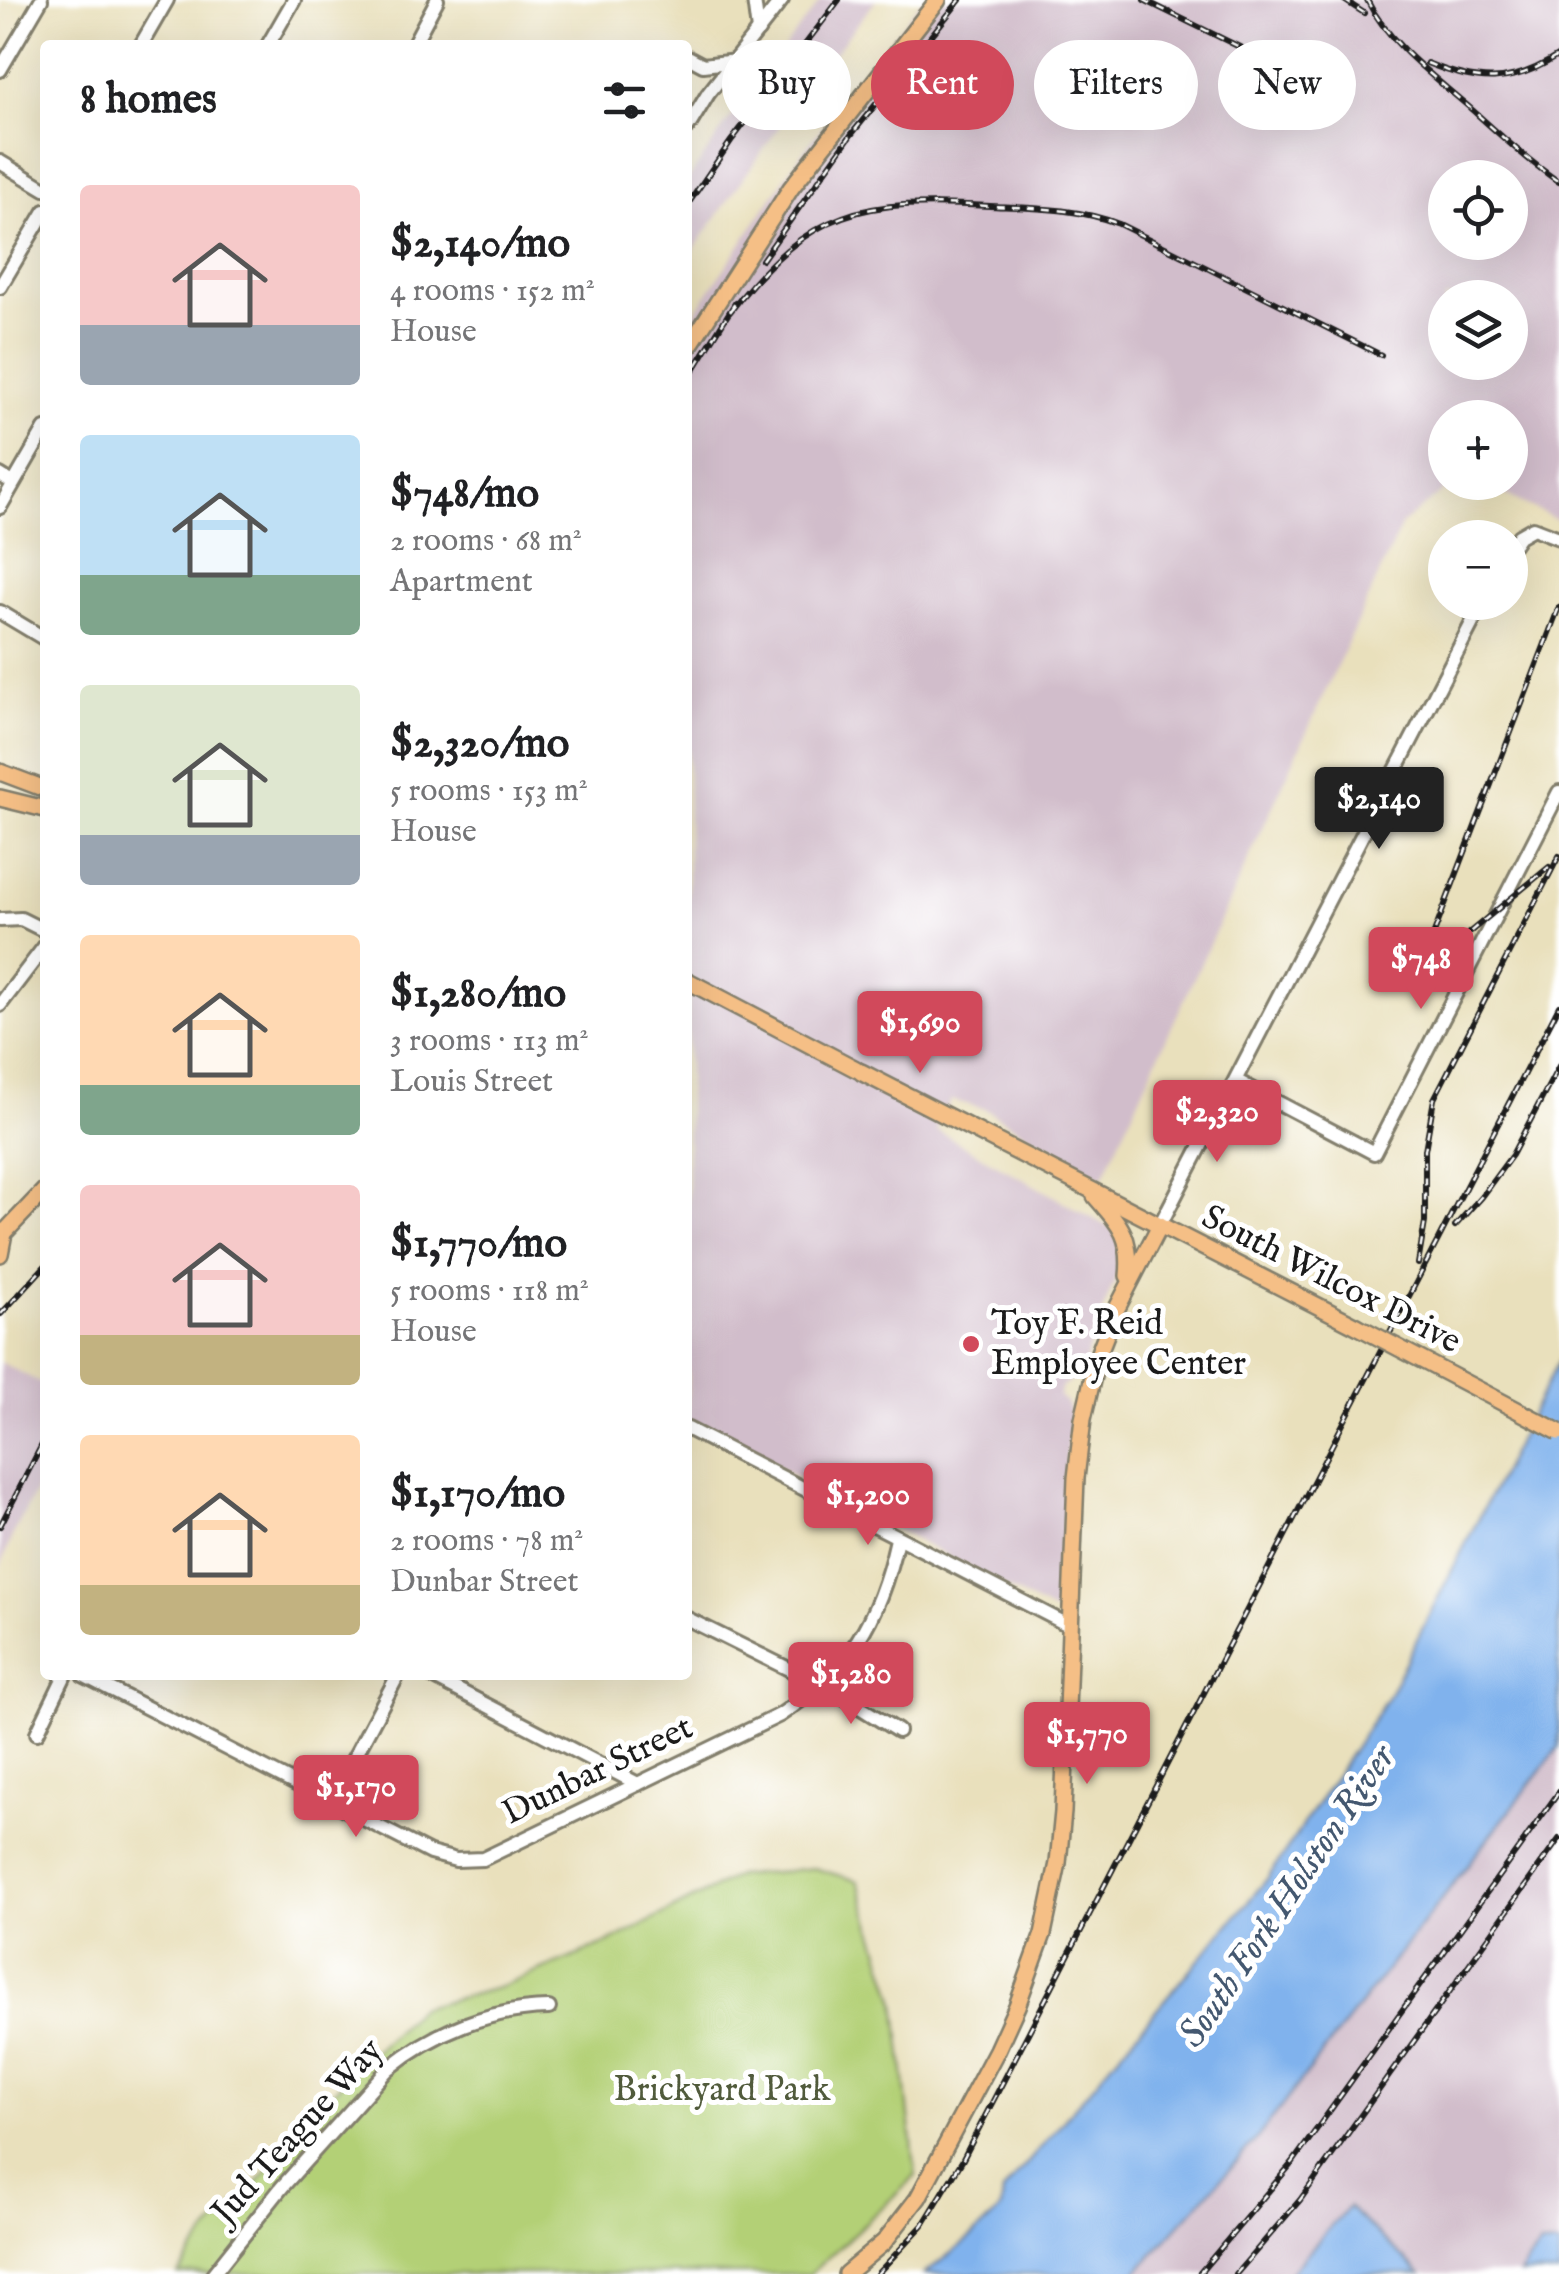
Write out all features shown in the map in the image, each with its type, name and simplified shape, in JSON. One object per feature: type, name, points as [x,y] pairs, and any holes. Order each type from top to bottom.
[{"type":"main road","points":[[692,342],[791,188],[938,0]]},
{"type":"main road","points":[[0,772],[40,788]]},
{"type":"main road","points":[[0,798],[40,808]]},
{"type":"main road","name":"South Wilcox Drive","points":[[692,984],[1559,1432]]},
{"type":"main road","points":[[1090,1189],[1121,1226],[1129,1242],[1128,1287]]},
{"type":"main road","points":[[0,1254],[2,1236],[40,1195]]},
{"type":"main road","points":[[846,2274],[884,2242],[918,2198],[969,2108],[1034,1965],[1058,1862],[1076,1478],[1083,1419],[1098,1355],[1160,1225]]},
{"type":"street","points":[[0,70],[40,0]]},
{"type":"street","points":[[144,40],[167,0]]},
{"type":"street","points":[[271,40],[294,0]]},
{"type":"street","points":[[416,40],[437,0]]},
{"type":"street","points":[[754,0],[758,31]]},
{"type":"street","points":[[751,40],[782,0]]},
{"type":"street","points":[[692,59],[702,65],[722,63]]},
{"type":"street","points":[[692,120],[722,78]]},
{"type":"street","points":[[0,162],[40,185]]},
{"type":"street","points":[[0,287],[40,219]]},
{"type":"street","points":[[0,507],[40,437]]},
{"type":"street","points":[[0,474],[14,482]]},
{"type":"street","points":[[1528,531],[1534,528],[1559,538]]},
{"type":"street","points":[[0,612],[40,635]]},
{"type":"street","points":[[1160,1225],[1474,620]]},
{"type":"street","points":[[1236,1081],[1374,1153],[1559,792]]},
{"type":"street","points":[[0,920],[21,919],[40,928]]},
{"type":"street","points":[[0,1005],[40,953]]},
{"type":"street","points":[[692,1431],[1070,1626]]},
{"type":"street","name":"Dunbar Street","points":[[92,1680],[442,1858],[471,1860],[498,1854],[780,1716],[820,1688],[870,1621],[888,1578],[897,1539]]},
{"type":"street","points":[[692,1621],[820,1688],[837,1693],[898,1732]]},
{"type":"street","points":[[37,1733],[64,1680]]},
{"type":"street","points":[[330,1803],[395,1680]]},
{"type":"street","points":[[440,1680],[638,1784]]},
{"type":"street","name":"Jud Teague Way","points":[[214,2274],[282,2187],[404,2056],[461,2024],[549,2008]]},
{"type":"shaded area","points":[[821,0],[876,0],[845,40],[790,40]]},
{"type":"shaded area","points":[[922,0],[1559,0],[1559,521],[1516,500],[1528,500],[1528,400],[1428,400],[1428,500],[1432,500],[1402,524],[1102,1179],[985,1109],[951,1100],[936,1130],[1117,1232],[1123,1260],[1092,1337],[1082,1374],[1062,1387],[1059,1396],[1073,1417],[1067,1450],[1060,1607],[1054,1613],[692,1422],[692,317],[820,130],[851,130],[851,90],[871,65],[871,130],[1014,130],[1014,40],[891,40]]},
{"type":"shaded area","points":[[722,129],[777,130],[692,252],[692,174]]},
{"type":"shaded area","points":[[0,1362],[40,1382],[40,1482],[0,1569]]},
{"type":"shaded area","points":[[1559,1747],[1559,2274],[1134,2274],[1260,2134]]},
{"type":"green space","name":"Brickyard Park","points":[[814,1868],[858,1881],[896,2002],[916,2176],[810,2274],[178,2274],[209,2231],[256,2184],[326,2098],[419,2008],[501,1987],[612,1941],[737,1876]]},
{"type":"water","name":"South Fork Holston River","points":[[1559,1360],[1559,1747],[1254,2142],[1135,2274],[924,2274],[1001,2209],[1003,2192],[1268,1878],[1387,1698]]},
{"type":"water","points":[[1348,2207],[1421,2274],[1289,2274]]},
{"type":"water","points":[[1540,2246],[1559,2246],[1559,2274],[1519,2274]]},
{"type":"railway","points":[[692,198],[839,0]]},
{"type":"railway","points":[[762,260],[851,135],[960,0]]},
{"type":"railway","points":[[1144,0],[1225,40]]},
{"type":"railway","points":[[1344,0],[1364,13]]},
{"type":"railway","points":[[1367,0],[1387,31],[1412,58],[1559,182]]},
{"type":"railway","points":[[1427,63],[1462,75],[1494,78],[1525,72],[1559,55]]},
{"type":"railway","points":[[730,312],[787,250],[814,230],[843,217],[907,205],[1039,208],[1119,224],[1381,355]]},
{"type":"railway","points":[[692,373],[735,303]]},
{"type":"railway","points":[[1418,975],[1559,607]]},
{"type":"railway","points":[[1418,1264],[1425,1222],[1425,1150],[1434,1099],[1559,856]]},
{"type":"railway","points":[[1421,972],[1549,867]]},
{"type":"railway","points":[[877,2274],[923,2225],[962,2161],[1559,1006]]},
{"type":"railway","points":[[1455,1226],[1512,1155],[1559,1066]]},
{"type":"railway","points":[[1,1314],[40,1271]]},
{"type":"railway","points":[[0,1526],[40,1449]]},
{"type":"railway","points":[[1199,2274],[1293,2162],[1559,1792]]},
{"type":"railway","points":[[1236,2274],[1300,2200],[1559,1839]]},
{"type":"place","name":"Toy F. Reid Employee Center","points":[[971,1344]]}]
